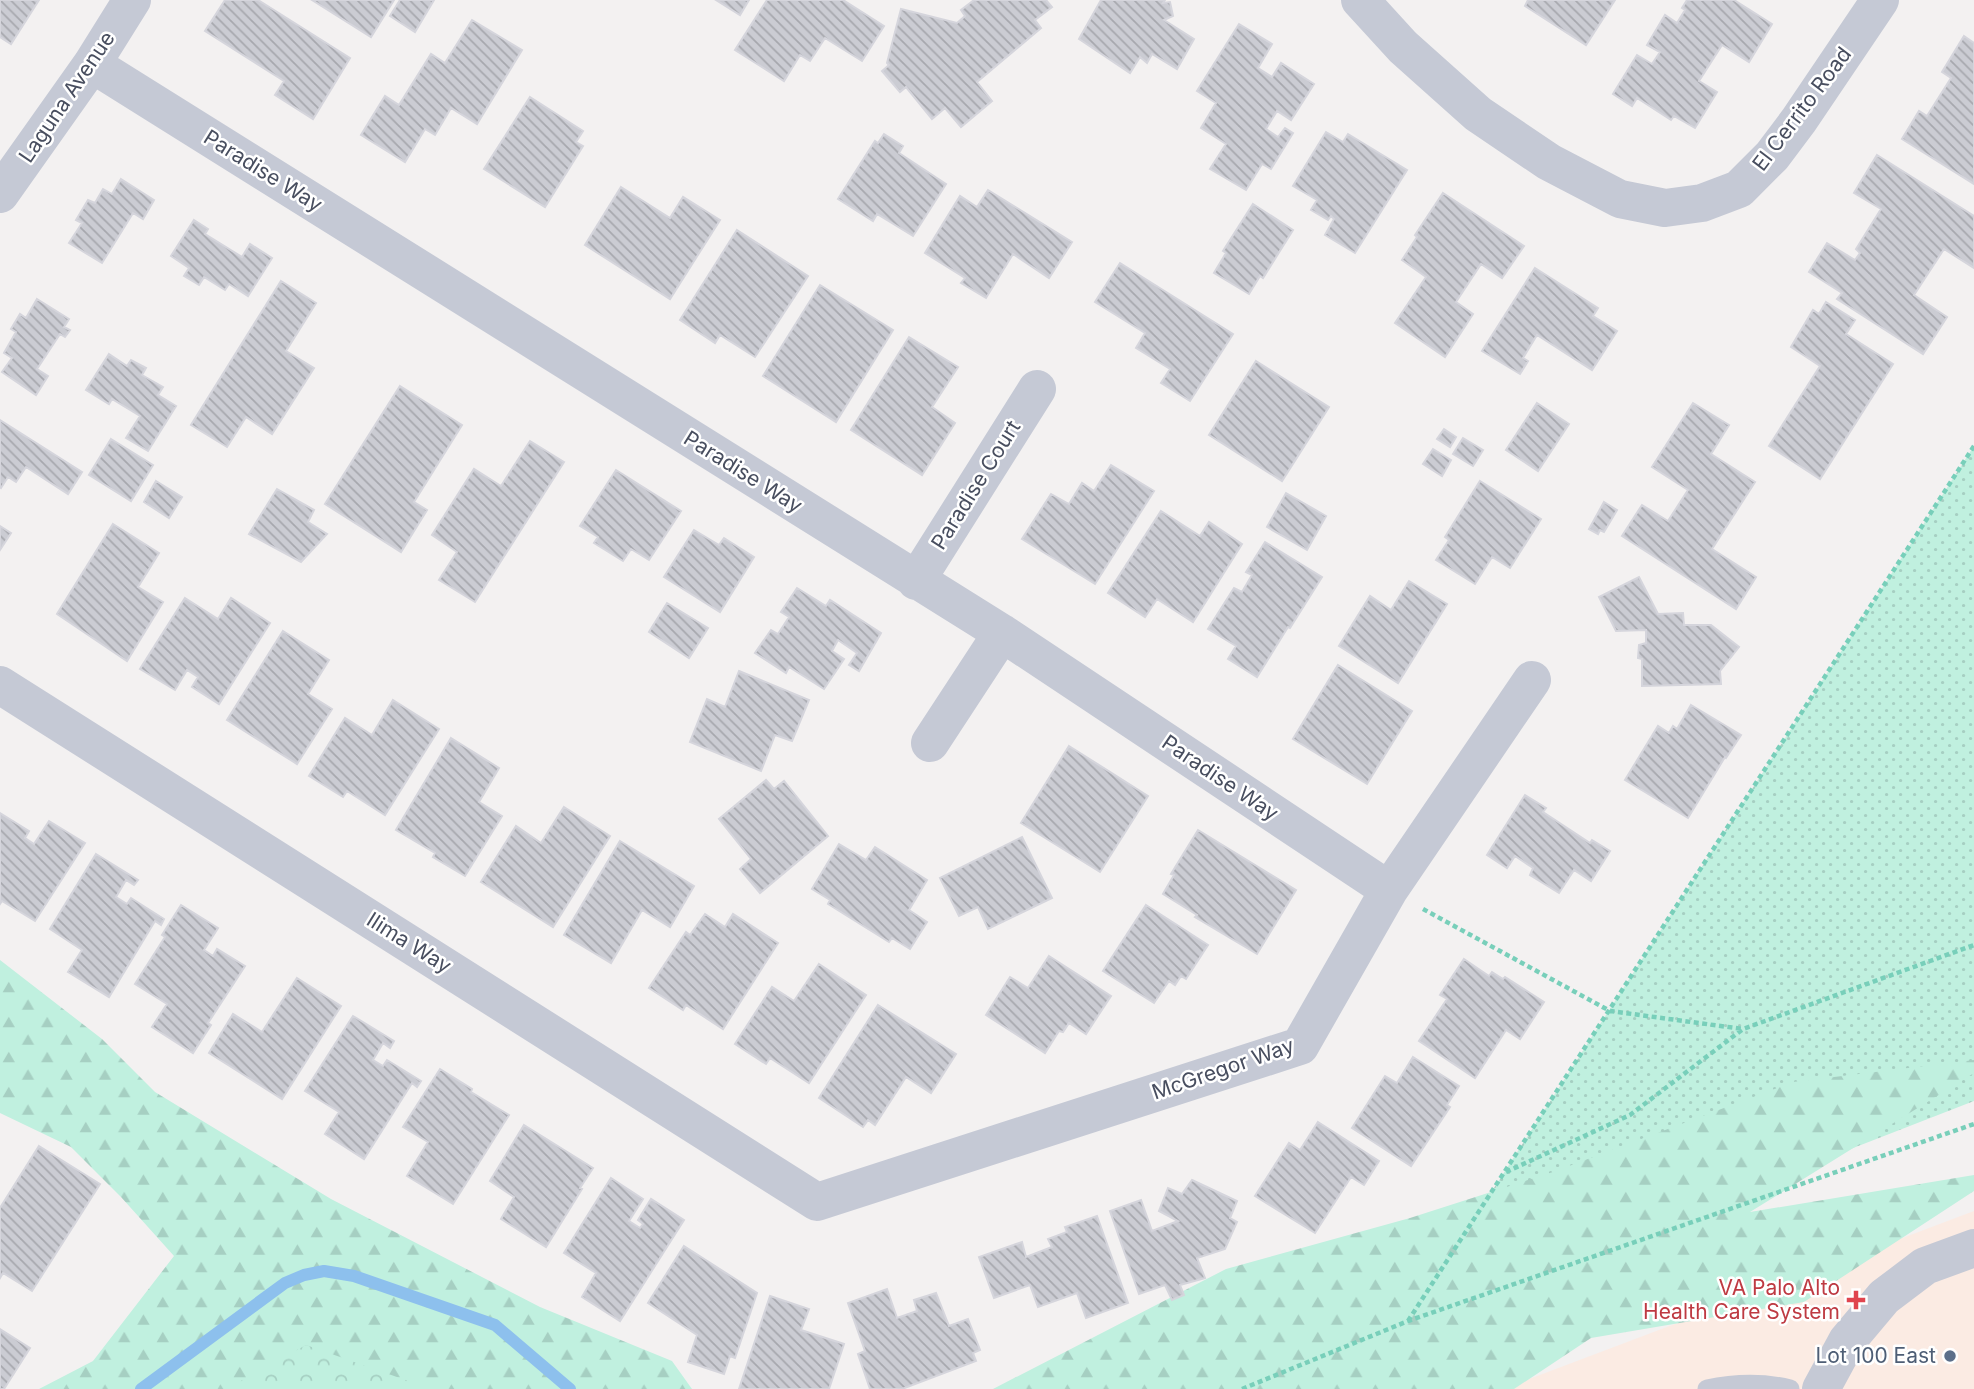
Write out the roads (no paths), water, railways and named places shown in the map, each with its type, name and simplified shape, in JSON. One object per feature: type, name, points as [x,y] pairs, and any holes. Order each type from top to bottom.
[{"type":"street","name":"Laguna Avenue","points":[[0,194],[92,64],[132,0]]},
{"type":"street","name":"El Cerrito Road","points":[[1360,0],[1403,47],[1488,121],[1549,162],[1620,199],[1665,208],[1702,203],[1740,189],[1772,156],[1799,120],[1880,0]]},
{"type":"street","name":"Paradise Way","points":[[92,64],[1002,633],[1389,890]]},
{"type":"street","name":"Paradise Court","points":[[916,581],[1037,389]]},
{"type":"street","points":[[930,743],[1002,633]]},
{"type":"street","name":"McGregor Way","points":[[817,1202],[1300,1046],[1389,890],[1532,680]]},
{"type":"street","name":"Ilima Way","points":[[0,685],[817,1202]]},
{"type":"street","points":[[1821,1389],[1847,1341],[1884,1297],[1925,1266],[1974,1248]]},
{"type":"lane","points":[[1707,1389],[1753,1383],[1790,1389]]},
{"type":"waterway","points":[[141,1389],[285,1283],[324,1271],[354,1276],[495,1325],[570,1389]]},
{"type":"place","name":"VA Palo Alto Health Care System","points":[[1856,1300]]},
{"type":"place","name":"Lot 100 East","points":[[1950,1356]]}]
